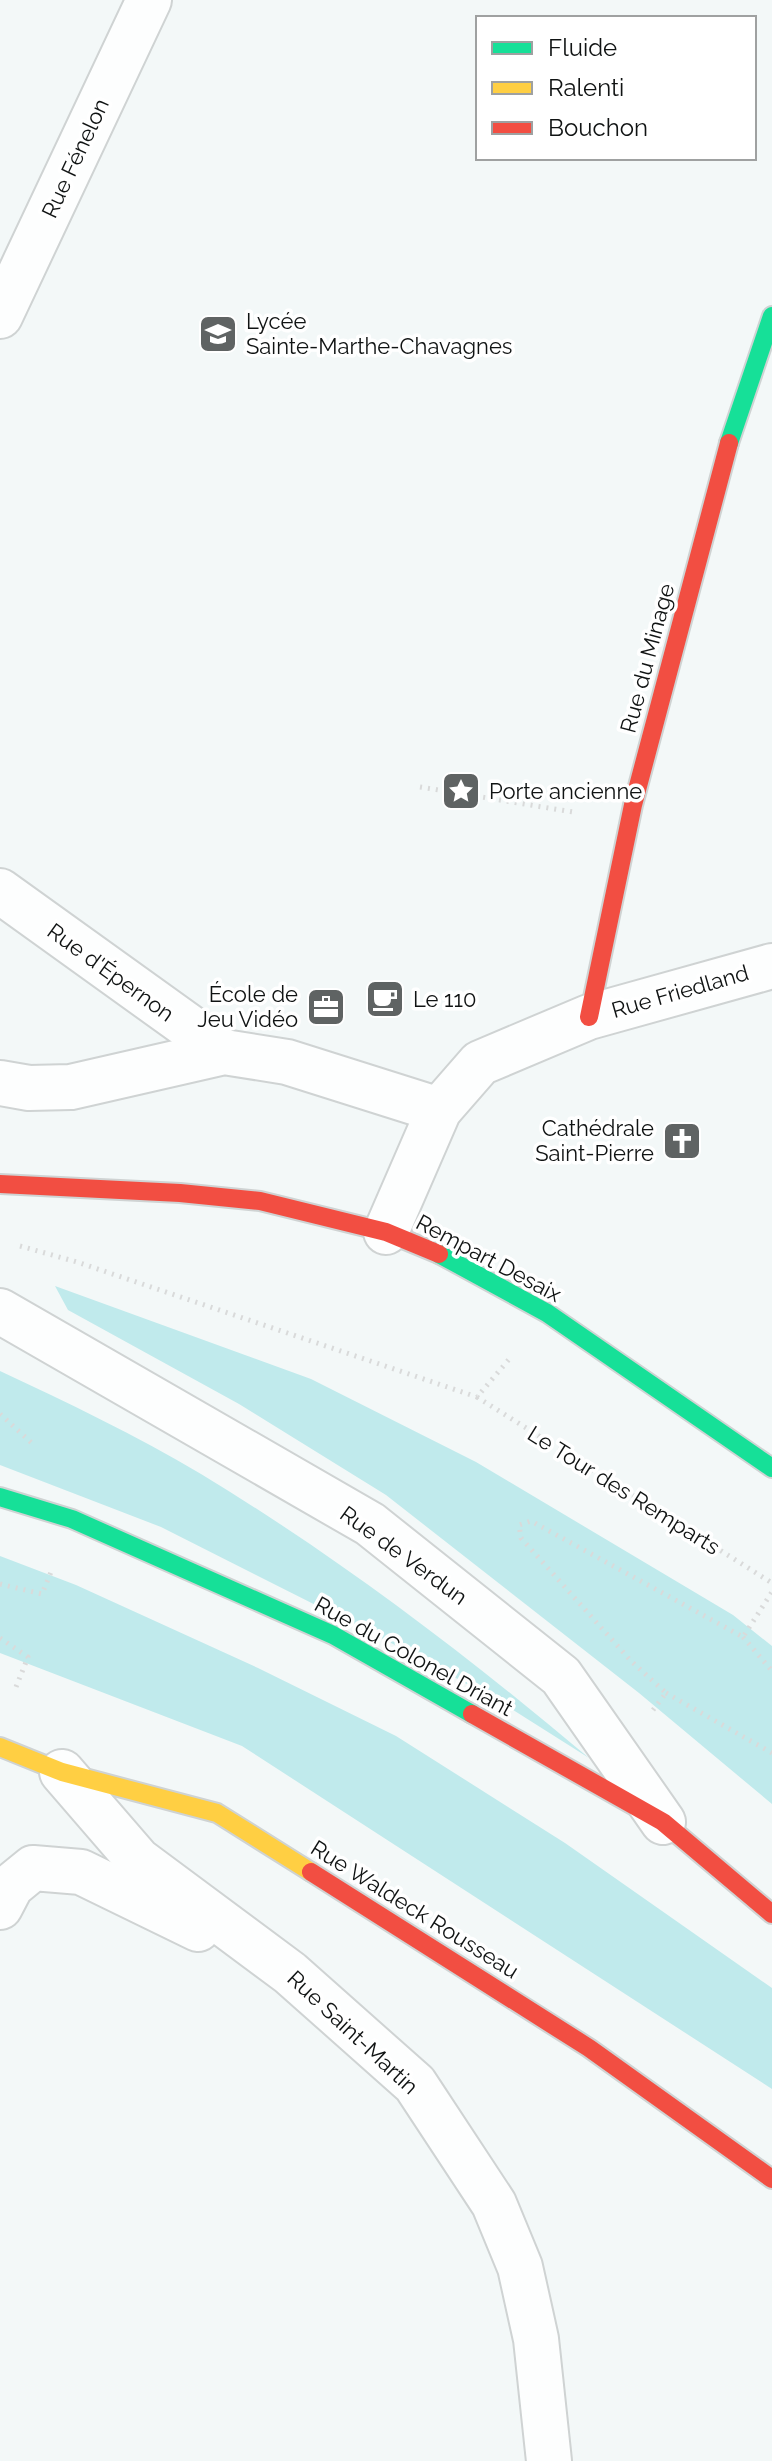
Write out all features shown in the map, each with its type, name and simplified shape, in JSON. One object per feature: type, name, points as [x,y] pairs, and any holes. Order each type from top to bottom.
[{"type":"street","name":"Rue Fénelon","points":[[0,316],[149,0]]},
{"type":"street","name":"Rue du Minage","points":[[589,1017],[630,822],[720,471],[772,316]]},
{"type":"street","name":"Rue d'Épernon","points":[[0,891],[224,1052]]},
{"type":"street","name":"Rue Friedland","points":[[386,1232],[439,1110],[480,1063],[589,1017],[772,966]]},
{"type":"street","points":[[0,1083],[29,1088],[71,1087],[224,1052],[287,1062],[439,1110]]},
{"type":"street","name":"Rempart Desaix","points":[[0,1184],[180,1193],[260,1201],[386,1232],[435,1252],[547,1313],[772,1468]]},
{"type":"street","name":"Rue de Verdun","points":[[0,1311],[370,1524],[561,1676],[663,1822]]},
{"type":"street","name":"Rue du Colonel Driant","points":[[0,1497],[72,1519],[333,1635],[663,1822],[772,1914]]},
{"type":"street","name":"Rue Waldeck Rousseau","points":[[0,1747],[62,1772],[217,1813],[589,2048],[772,2179]]},
{"type":"street","name":"Rue Saint-Martin","points":[[62,1772],[138,1860],[290,1973],[415,2084],[494,2204],[520,2267],[536,2339],[549,2461]]},
{"type":"street","points":[[0,1907],[11,1886],[33,1868],[81,1872],[290,1973]]},
{"type":"path","points":[[420,787],[630,822]]},
{"type":"path","name":"Le Tour des Remparts","points":[[15,1245],[77,1262],[477,1397],[772,1583]]},
{"type":"path","points":[[477,1397],[547,1313]]},
{"type":"path","points":[[772,1671],[743,1637],[531,1521],[519,1525],[521,1538],[631,1661],[666,1693],[772,1753]]},
{"type":"path","points":[[743,1637],[772,1592]]},
{"type":"path","points":[[0,1638],[28,1657],[11,1698]]},
{"type":"path","points":[[619,1759],[666,1693]]},
{"type":"shaded area","points":[[55,1286],[311,1379],[476,1462],[733,1615],[772,1646],[772,1804],[639,1693],[386,1495],[239,1404],[68,1310]]},
{"type":"shaded area","points":[[0,1371],[152,1446],[252,1506],[401,1608],[589,1758],[502,1703],[393,1644],[161,1527],[0,1465]]},
{"type":"shaded area","points":[[0,1556],[76,1585],[258,1668],[396,1736],[565,1843],[772,1988],[772,2089],[242,1746],[0,1653]]},
{"type":"traffic: fast","points":[[729,443],[772,316]]},
{"type":"traffic: fast","points":[[439,1254],[547,1313],[772,1468]]},
{"type":"traffic: fast","points":[[0,1497],[72,1519],[333,1635],[472,1714]]},
{"type":"traffic: slow","points":[[0,1747],[62,1772],[217,1813],[311,1872]]},
{"type":"traffic: jam","points":[[589,1017],[633,805],[729,443]]},
{"type":"traffic: jam","points":[[0,1184],[180,1193],[260,1201],[386,1232],[439,1254]]},
{"type":"traffic: jam","points":[[472,1714],[663,1822],[772,1914]]},
{"type":"traffic: jam","points":[[311,1872],[589,2048],[772,2179]]},
{"type":"place","name":"Lycée Sainte-Marthe-Chavagnes","points":[[218,334]]},
{"type":"place","name":"Porte ancienne","points":[[461,791]]},
{"type":"place","name":"Le 110","points":[[385,999]]},
{"type":"place","name":"École de Jeu Vidéo","points":[[326,1007]]},
{"type":"place","name":"Cathédrale Saint-Pierre","points":[[682,1141]]}]
